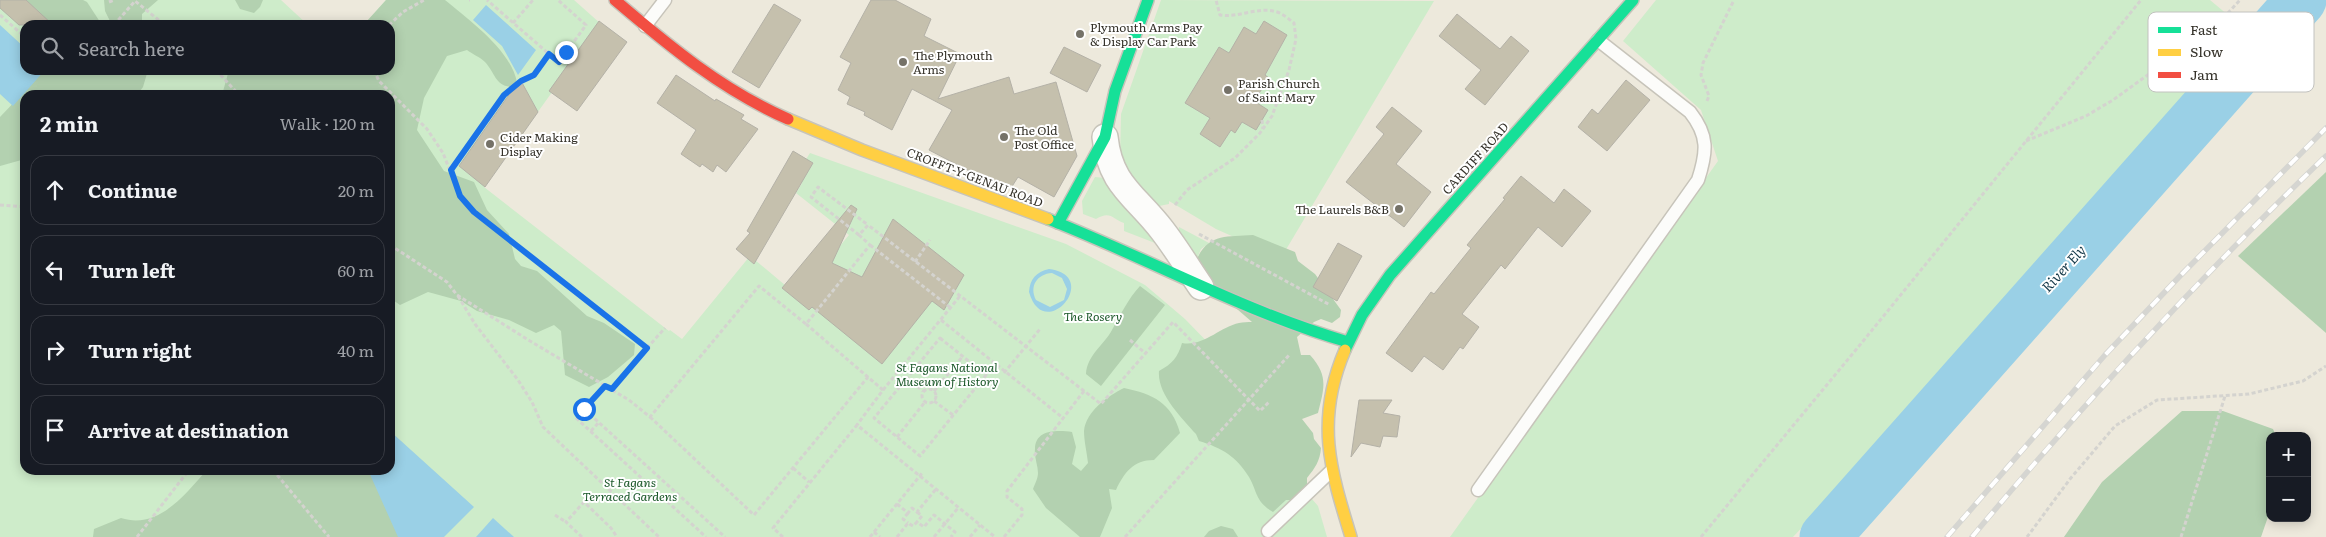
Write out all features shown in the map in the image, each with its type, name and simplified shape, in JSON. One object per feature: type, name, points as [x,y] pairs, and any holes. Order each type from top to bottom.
[{"type":"street","name":"CROFFT-Y-GENAU ROAD","points":[[615,0],[645,26],[712,77],[767,109],[861,149],[1058,223],[1284,323],[1348,342]]},
{"type":"street","points":[[1058,223],[1105,137],[1115,91],[1148,0]]},
{"type":"street","name":"CARDIFF ROAD","points":[[1350,537],[1332,471],[1328,448],[1328,422],[1334,386],[1348,342],[1362,312],[1390,275],[1633,0]]},
{"type":"street","points":[[1105,137],[1107,154],[1114,172],[1124,189],[1164,232],[1201,287]]},
{"type":"lane","points":[[645,26],[665,0]]},
{"type":"lane","points":[[1478,490],[1698,180],[1705,158],[1700,124],[1695,118],[1679,102],[1598,40]]},
{"type":"lane","points":[[1268,531],[1332,471]]},
{"type":"path","points":[[109,2],[114,0]]},
{"type":"path","points":[[394,20],[403,12],[424,0]]},
{"type":"path","points":[[487,0],[559,62],[586,25],[558,0]]},
{"type":"path","points":[[513,23],[533,0]]},
{"type":"path","points":[[1175,205],[1187,190],[1235,158],[1263,129],[1272,116],[1289,70],[1296,40],[1294,23],[1278,12],[1262,10],[1230,16],[1220,15],[1216,0]]},
{"type":"path","points":[[1695,118],[1706,105],[1709,96],[1701,75],[1703,63],[1734,0]]},
{"type":"path","points":[[1701,537],[2141,0]]},
{"type":"path","points":[[2228,12],[2240,0]]},
{"type":"path","points":[[118,20],[134,1],[159,20]]},
{"type":"path","points":[[0,15],[20,33]]},
{"type":"path","points":[[451,170],[504,95],[521,81],[534,75],[549,54]]},
{"type":"path","points":[[2026,142],[2086,116],[2113,100],[2148,74]]},
{"type":"path","points":[[221,75],[234,90]]},
{"type":"path","points":[[376,75],[389,90]]},
{"type":"path","points":[[395,96],[427,129],[451,170],[460,196],[474,212],[647,348]]},
{"type":"path","points":[[1262,120],[1263,129]]},
{"type":"path","points":[[951,308],[811,197],[818,187],[1101,404],[1172,322],[1260,411],[1270,402]]},
{"type":"path","points":[[0,205],[20,207]]},
{"type":"path","points":[[859,235],[868,225]]},
{"type":"path","points":[[1196,233],[1327,304]]},
{"type":"path","points":[[915,262],[930,240]]},
{"type":"path","points":[[806,324],[870,245]]},
{"type":"path","points":[[395,248],[447,282],[475,324],[518,380],[532,402],[543,427],[659,537]]},
{"type":"path","points":[[650,417],[759,286],[883,390]]},
{"type":"path","points":[[457,295],[612,389],[650,417],[754,515],[868,377]]},
{"type":"path","points":[[783,537],[773,528],[960,296]]},
{"type":"path","points":[[941,320],[1063,418]]},
{"type":"path","points":[[612,389],[664,328]]},
{"type":"path","points":[[1004,372],[1040,329]]},
{"type":"path","points":[[940,338],[986,375],[920,456],[874,418],[907,378],[940,338]]},
{"type":"path","points":[[1130,340],[1145,353]]},
{"type":"path","points":[[835,349],[840,344]]},
{"type":"path","points":[[1125,537],[1248,398],[1291,353]]},
{"type":"path","points":[[934,391],[963,356]]},
{"type":"path","points":[[2027,537],[2070,478],[2115,426],[2157,400],[2249,394],[2304,381],[2326,366]]},
{"type":"path","points":[[907,378],[923,392]]},
{"type":"path","points":[[605,386],[584,409],[725,537]]},
{"type":"path","points":[[923,392],[930,389],[934,391]]},
{"type":"path","points":[[934,391],[936,395],[934,401]]},
{"type":"path","points":[[1004,537],[1022,515],[1022,509],[1007,497],[1006,491],[1084,391]]},
{"type":"path","points":[[923,392],[922,396],[925,402]]},
{"type":"path","points":[[2180,537],[2225,396]]},
{"type":"path","points":[[934,401],[953,415]]},
{"type":"path","points":[[925,402],[930,403],[934,401]]},
{"type":"path","points":[[897,437],[925,402]]},
{"type":"path","points":[[576,418],[706,537]]},
{"type":"path","points":[[591,432],[599,422]]},
{"type":"path","points":[[857,425],[994,537]]},
{"type":"path","points":[[793,468],[810,482]]},
{"type":"path","points":[[870,537],[923,472]]},
{"type":"path","points":[[136,537],[185,475]]},
{"type":"path","points":[[277,475],[329,537]]},
{"type":"path","points":[[917,512],[936,489]]},
{"type":"path","points":[[566,522],[584,502],[611,528],[617,537]]},
{"type":"path","points":[[897,504],[908,513]]},
{"type":"path","points":[[912,508],[922,516],[913,526],[903,519],[908,513],[912,508]]},
{"type":"path","points":[[934,537],[958,508]]},
{"type":"path","points":[[555,515],[566,522],[582,537]]},
{"type":"path","points":[[917,522],[924,527],[934,515],[955,532],[951,537]]},
{"type":"path","points":[[897,537],[908,523]]},
{"type":"path","points":[[970,537],[980,525]]},
{"type":"path","points":[[874,532],[880,537]]},
{"type":"green space","name":"St Fagans National Museum of History","points":[[0,0],[281,0],[303,20],[20,20],[20,75],[395,75],[395,20],[368,20],[386,0],[574,0],[601,24],[484,187],[669,331],[682,339],[754,251],[759,256],[755,260],[798,296],[849,235],[796,193],[802,183],[794,178],[810,153],[1066,244],[1145,285],[1185,319],[1256,392],[1300,485],[1318,506],[1327,537],[0,537]]},
{"type":"green space","points":[[26,0],[83,0],[87,2],[99,20],[40,20]]},
{"type":"green space","points":[[104,0],[158,0],[142,14],[142,20],[110,20],[105,11]]},
{"type":"green space","points":[[235,0],[263,0],[260,7],[254,13],[240,9]]},
{"type":"green space","points":[[386,0],[445,0],[488,37],[507,59],[517,83],[514,87],[503,85],[499,82],[485,62],[467,50],[447,56],[424,98],[417,130],[444,171],[474,182],[487,210],[509,234],[515,259],[521,266],[537,271],[587,316],[604,323],[635,344],[634,355],[608,377],[589,387],[565,375],[561,331],[554,325],[536,333],[509,320],[477,311],[461,301],[428,292],[400,305],[395,302],[395,90],[223,90],[228,75],[395,75],[395,20],[368,20]]},
{"type":"green space","points":[[1161,0],[1434,1],[1281,258],[1216,229],[1169,201],[1169,204],[1159,206],[1148,201],[1120,159],[1121,114]]},
{"type":"green space","points":[[1656,0],[2210,0],[2224,12],[2148,12],[2148,92],[2211,92],[1793,537],[1450,537],[1718,161],[1701,110],[1623,41]]},
{"type":"green space","points":[[40,75],[147,75],[141,90],[26,90]]},
{"type":"green space","points":[[20,96],[20,160],[0,166],[0,117]]},
{"type":"green space","points":[[2326,172],[2326,333],[2238,256]]},
{"type":"green space","points":[[1095,177],[1105,178],[1157,239],[1155,243],[1124,231],[1124,223],[1111,216],[1105,215],[1096,219],[1083,214],[1082,201]]},
{"type":"green space","points":[[1179,227],[1209,243],[1201,249],[1196,261],[1178,239]]},
{"type":"green space","points":[[1253,235],[1295,252],[1298,261],[1315,274],[1341,310],[1340,317],[1332,323],[1321,319],[1314,322],[1297,337],[1301,355],[1310,355],[1320,369],[1322,376],[1323,389],[1318,413],[1302,419],[1313,433],[1314,439],[1321,448],[1320,457],[1307,478],[1307,487],[1294,500],[1286,500],[1273,512],[1260,500],[1249,477],[1234,458],[1222,450],[1199,441],[1196,434],[1166,397],[1159,380],[1159,371],[1174,360],[1182,343],[1197,342],[1232,325],[1252,322],[1215,290],[1196,261],[1206,245],[1212,241],[1219,238]]},
{"type":"green space","points":[[1140,286],[1165,305],[1101,386],[1086,374],[1089,361],[1109,335],[1128,301]]},
{"type":"green space","points":[[1124,388],[1144,393],[1160,402],[1172,414],[1180,433],[1154,460],[1140,462],[1130,469],[1122,478],[1116,490],[1109,489],[1112,508],[1100,537],[1080,537],[1046,508],[1033,489],[1038,473],[1035,452],[1036,442],[1043,434],[1048,432],[1072,432],[1076,447],[1072,464],[1081,471],[1088,463],[1084,431],[1089,417],[1111,395]]},
{"type":"green space","points":[[2182,411],[2223,411],[2273,429],[2274,432],[2266,432],[2266,522],[2261,537],[2064,537],[2102,482]]},
{"type":"green space","points":[[203,475],[393,475],[436,537],[93,537],[94,529],[121,518],[147,519],[159,514],[170,508]]},
{"type":"green space","points":[[1221,526],[1233,529],[1238,537],[1204,537],[1209,531]]},
{"type":"water","points":[[486,5],[536,50],[518,75],[502,46],[473,20]]},
{"type":"water","points":[[0,25],[20,43],[20,75],[41,75],[27,90],[20,90],[20,98],[13,106],[0,94]]},
{"type":"water","points":[[1049,269],[1064,274],[1071,283],[1070,293],[1065,303],[1056,310],[1046,312],[1036,307],[1029,292],[1034,277]],"holes":[[[1052,273],[1062,278],[1067,289],[1064,300],[1050,307],[1036,300],[1033,290],[1038,278]]]},
{"type":"water","points":[[395,436],[474,507],[444,537],[398,537],[370,475],[395,475]]},
{"type":"water","points":[[493,518],[514,537],[476,537]]},
{"type":"building","points":[[0,0],[26,0],[48,20],[20,20],[19,25],[0,8]]},
{"type":"building","points":[[871,0],[895,0],[931,19],[924,36],[960,54],[938,99],[1009,77],[1014,94],[1056,82],[1077,156],[1054,197],[1018,177],[1011,188],[979,176],[929,150],[952,110],[912,89],[892,130],[864,115],[865,112],[847,104],[850,97],[838,90],[851,63],[840,57]]},
{"type":"building","points":[[774,4],[801,20],[759,88],[732,72]]},
{"type":"building","points":[[1457,14],[1500,49],[1511,36],[1529,51],[1485,105],[1465,89],[1481,70],[1439,36]]},
{"type":"building","points":[[599,21],[627,42],[577,111],[549,91]]},
{"type":"building","name":"Parish Church of Saint Mary","points":[[1264,21],[1287,35],[1265,75],[1269,78],[1254,101],[1268,110],[1256,130],[1242,122],[1235,133],[1231,130],[1220,147],[1200,134],[1210,118],[1185,103],[1219,47],[1229,53],[1244,27],[1256,34]]},
{"type":"building","points":[[1064,47],[1101,65],[1087,92],[1050,73]]},
{"type":"building","points":[[676,75],[715,101],[716,99],[744,115],[741,119],[758,129],[726,172],[717,165],[713,172],[702,164],[700,167],[681,154],[696,130],[657,103]]},
{"type":"building","points":[[520,79],[538,112],[485,187],[459,166]]},
{"type":"building","points":[[1626,80],[1650,100],[1607,151],[1578,127],[1592,109],[1598,114]]},
{"type":"building","points":[[1392,107],[1422,131],[1396,164],[1431,192],[1404,227],[1346,182],[1384,134],[1376,127]]},
{"type":"building","points":[[793,151],[813,163],[754,264],[736,249],[750,233],[747,231]]},
{"type":"building","points":[[1521,176],[1554,203],[1564,189],[1591,211],[1562,247],[1538,227],[1505,269],[1501,265],[1462,314],[1479,327],[1463,349],[1460,347],[1443,370],[1424,356],[1412,372],[1386,353],[1431,292],[1434,294],[1471,248],[1467,245],[1505,199],[1503,198]]},
{"type":"building","points":[[851,205],[857,209],[832,263],[862,277],[893,219],[964,275],[944,310],[932,301],[882,364],[812,307],[809,310],[782,288]]},
{"type":"building","points":[[1338,243],[1362,256],[1337,301],[1313,287]]},
{"type":"building","points":[[1359,400],[1392,400],[1383,413],[1400,416],[1397,437],[1383,436],[1380,447],[1361,443],[1351,457]]},
{"type":"waterway","name":"River Ely","points":[[2290,12],[2301,0]]},
{"type":"waterway","name":"River Ely","points":[[1825,537],[2219,92]]},
{"type":"railway","points":[[1947,537],[2105,355],[2326,128]]},
{"type":"railway","points":[[1972,537],[2057,438],[2188,294],[2326,156]]},
{"type":"traffic: fast","points":[[1058,223],[1105,137],[1115,91],[1148,0]]},
{"type":"traffic: fast","points":[[1345,350],[1362,315],[1390,275],[1633,0]]},
{"type":"traffic: fast","points":[[1048,219],[1086,234],[1233,300],[1348,342]]},
{"type":"traffic: slow","points":[[788,119],[862,150],[1048,219]]},
{"type":"traffic: slow","points":[[1345,350],[1330,399],[1328,422],[1332,466],[1351,537]]},
{"type":"traffic: jam","points":[[615,0],[676,50],[718,81],[788,119]]},
{"type":"place","name":"Plymouth Arms Pay & Display Car Park","points":[[1080,34]]},
{"type":"place","name":"The Plymouth Arms","points":[[903,62]]},
{"type":"place","name":"Parish Church of Saint Mary","points":[[1228,90]]},
{"type":"place","name":"The Old Post Office","points":[[1004,137]]},
{"type":"place","name":"Cider Making Display","points":[[490,144]]},
{"type":"place","name":"The Laurels B&B","points":[[1399,209]]},
{"type":"route","points":[[566,52],[559,62],[549,54],[534,75],[521,81],[504,95],[451,170],[460,196],[474,212],[647,348],[612,389],[605,386],[584,409]]},
{"type":"park label","name":"The Rosery","points":[[1093,316]]},
{"type":"park label","name":"St Fagans Terraced Gardens","points":[[630,489]]}]
